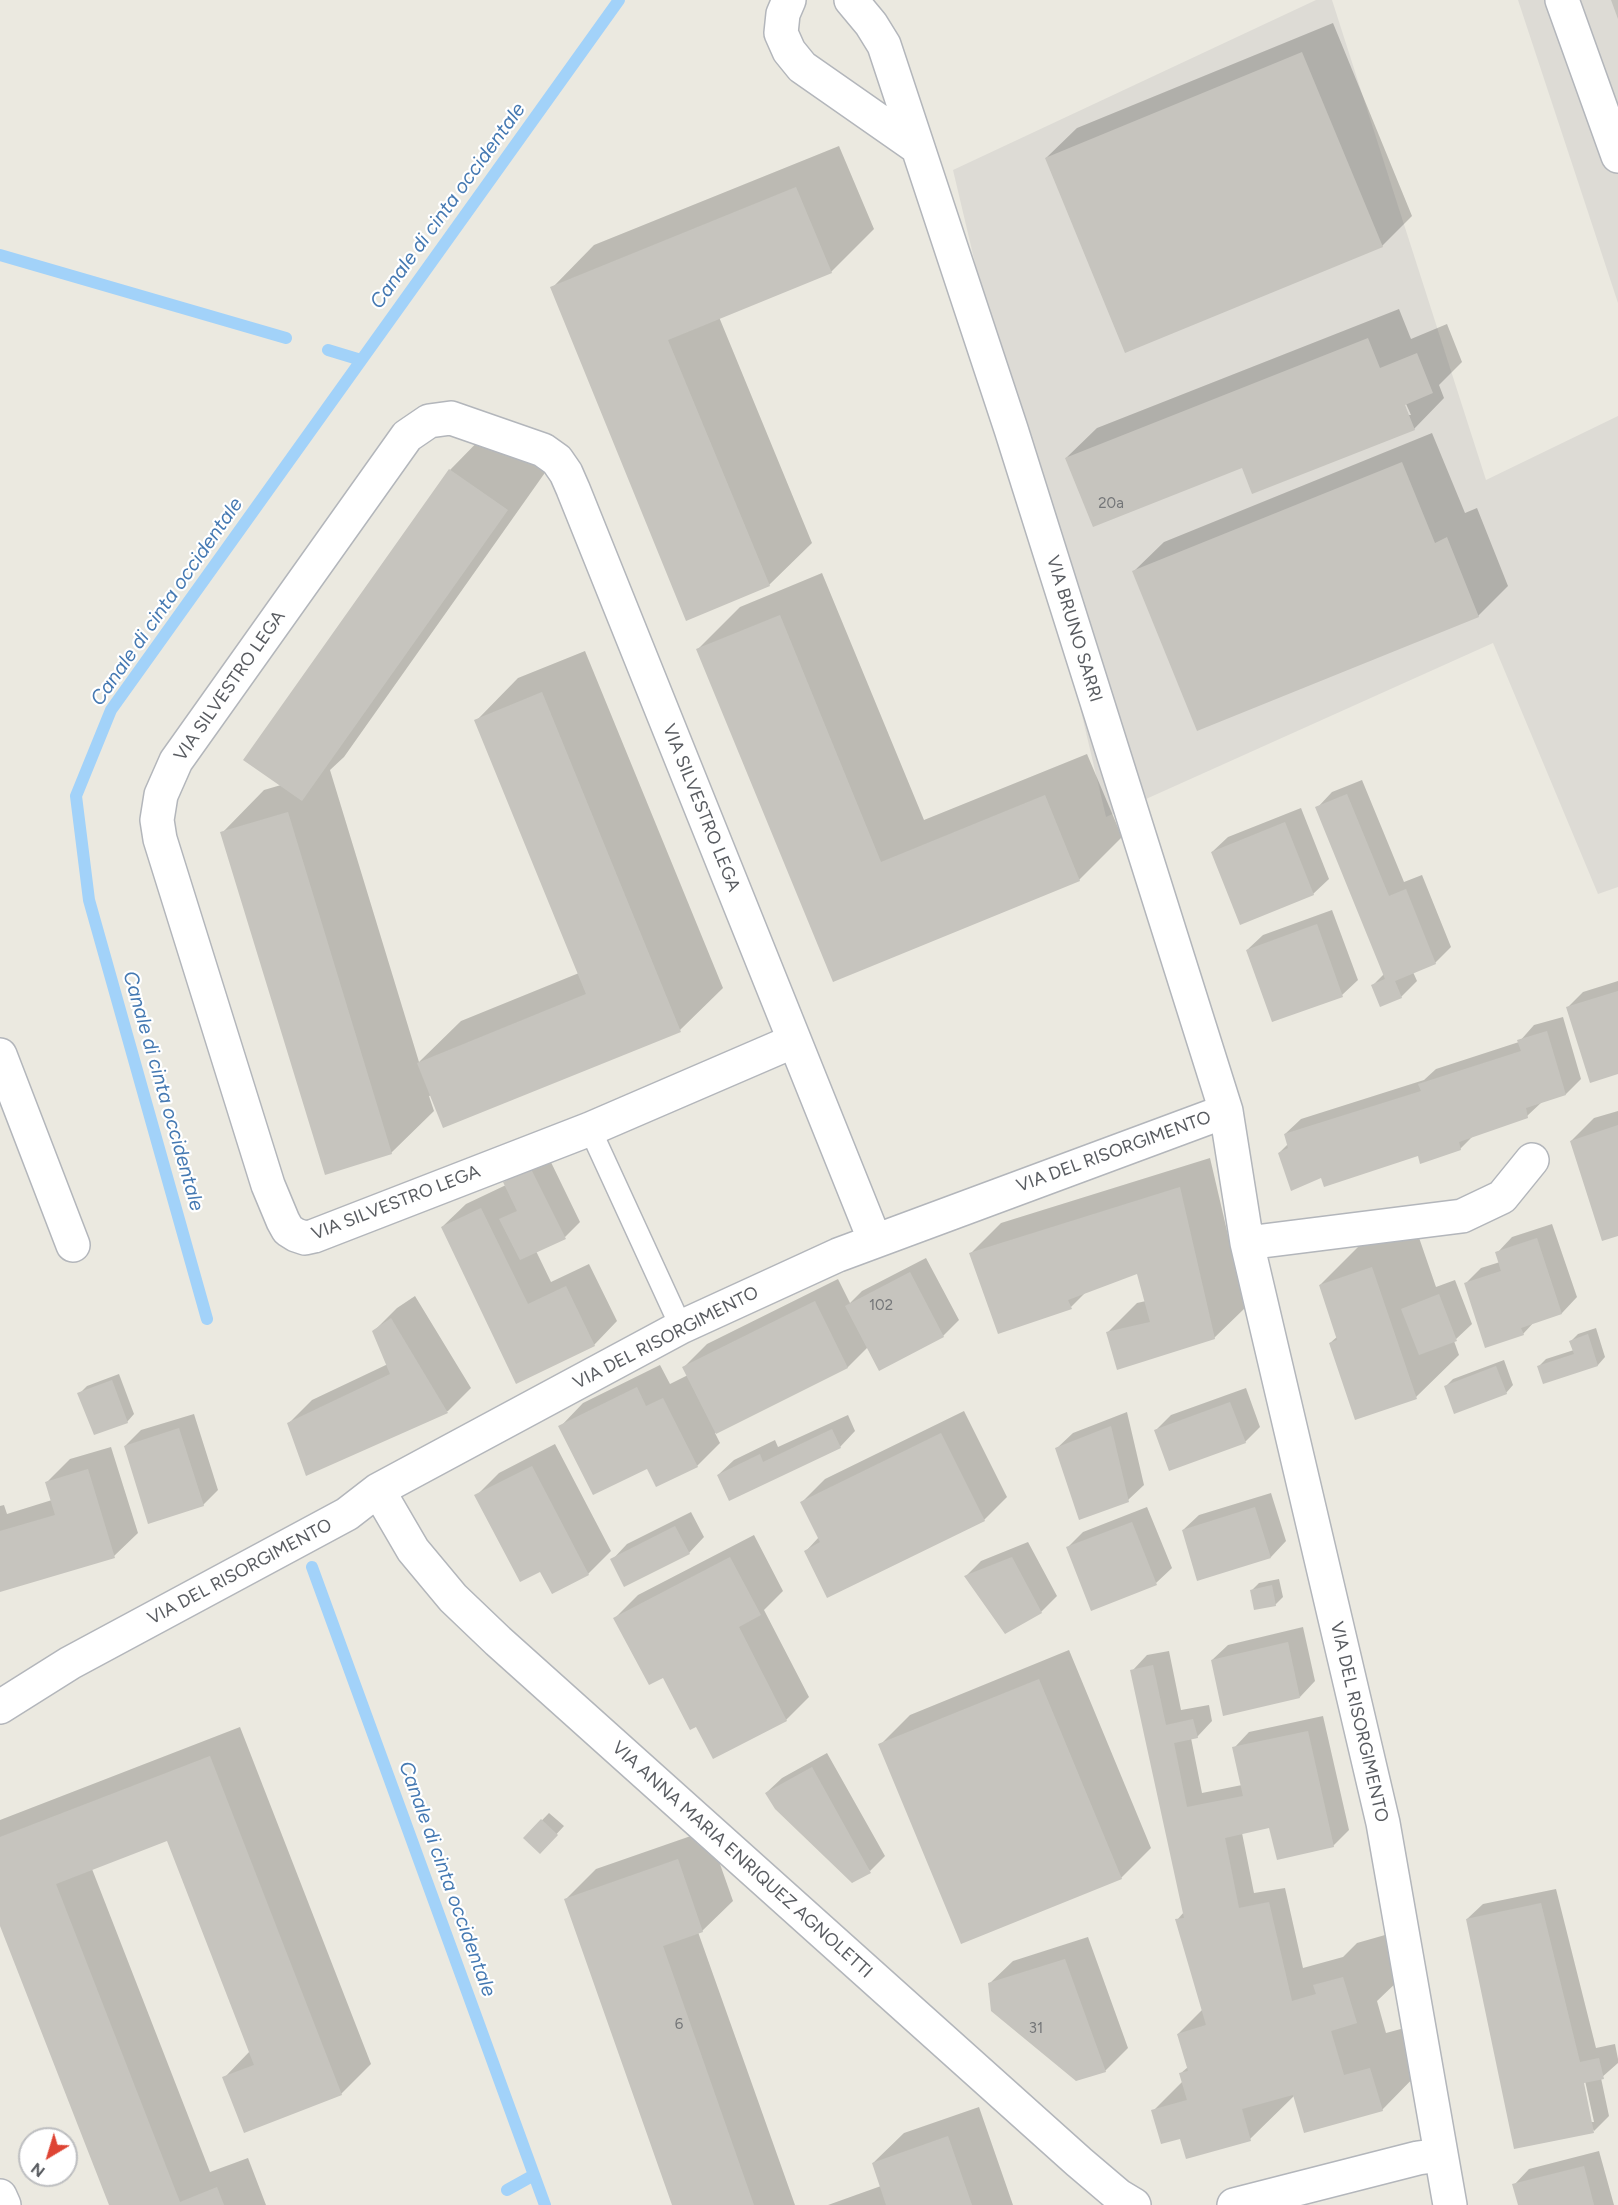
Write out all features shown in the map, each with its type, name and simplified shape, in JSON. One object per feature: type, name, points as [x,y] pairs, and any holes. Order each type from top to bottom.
[{"type":"street","points":[[789,0],[783,14],[781,33],[795,59],[802,67],[918,148]]},
{"type":"street","name":"VIA BRUNO SARRI","points":[[851,0],[871,24],[884,45],[1015,440],[1226,1111]]},
{"type":"street","points":[[1562,0],[1607,93],[1618,156]]},
{"type":"street","name":"VIA SILVESTRO LEGA","points":[[794,1041],[590,1129],[315,1236],[305,1238],[288,1230],[267,1185],[160,839],[157,820],[161,795],[176,761],[407,436],[429,421],[451,418],[543,450],[557,460],[566,473],[875,1241]]},
{"type":"street","points":[[0,1055],[13,1127],[73,1245]]},
{"type":"street","name":"VIA DEL RISORGIMENTO","points":[[6,1701],[70,1663],[347,1514],[378,1490],[681,1327],[827,1260],[1226,1111],[1247,1243],[1383,1823],[1450,2205]]},
{"type":"street","points":[[1247,1243],[1462,1216],[1503,1197],[1532,1160]]},
{"type":"street","name":"VIA ANNA MARIA ENRIQUEZ AGNOLETTI","points":[[378,1490],[413,1550],[453,1598],[498,1641],[1070,2154],[1119,2196],[1134,2205]]},
{"type":"street","points":[[1234,2205],[1418,2158],[1440,2155]]},
{"type":"street","points":[[0,2196],[4,2205]]},
{"type":"lane","points":[[590,1129],[681,1327]]},
{"type":"shaded area","points":[[1316,0],[1332,0],[1486,480],[1618,416],[1618,887],[1598,894],[1493,643],[1106,817],[953,170]]},
{"type":"shaded area","points":[[1518,0],[1618,0],[1618,303]]},
{"type":"building","points":[[1611,0],[1618,0],[1618,19]]},
{"type":"building","points":[[1302,52],[1383,247],[1125,353],[1045,158]]},
{"type":"building","points":[[796,187],[832,273],[668,340],[770,586],[686,621],[550,287]]},
{"type":"building","points":[[1368,338],[1380,368],[1417,353],[1433,393],[1405,405],[1415,430],[1252,494],[1242,468],[1093,527],[1065,458]]},
{"type":"building","points":[[1402,462],[1435,543],[1447,537],[1479,617],[1197,731],[1132,571]]},
{"type":"building","points":[[449,469],[508,510],[302,801],[243,760]]},
{"type":"building","points":[[780,615],[881,862],[1045,795],[1080,881],[833,982],[696,649]]},
{"type":"building","points":[[542,692],[681,1032],[443,1128],[417,1063],[586,994],[474,720]]},
{"type":"building","points":[[1347,794],[1389,896],[1406,889],[1436,964],[1395,981],[1402,998],[1380,1007],[1371,985],[1385,979],[1315,807]]},
{"type":"building","points":[[288,812],[392,1154],[325,1175],[220,832]]},
{"type":"building","points":[[1285,822],[1314,895],[1240,925],[1211,852]]},
{"type":"building","points":[[1317,924],[1343,997],[1272,1022],[1246,950]]},
{"type":"building","points":[[1618,991],[1618,1074],[1590,1083],[1566,1007]]},
{"type":"building","points":[[1547,1031],[1566,1095],[1526,1108],[1528,1118],[1459,1142],[1461,1150],[1420,1164],[1418,1156],[1324,1187],[1321,1178],[1291,1191],[1278,1153],[1288,1148],[1284,1134],[1421,1091],[1418,1084],[1521,1051],[1517,1040]]},
{"type":"building","points":[[1618,1125],[1618,1236],[1602,1241],[1570,1141]]},
{"type":"building","points":[[531,1169],[566,1239],[520,1260],[499,1219],[517,1211],[503,1182]]},
{"type":"building","points":[[1180,1187],[1215,1339],[1117,1370],[1106,1332],[1150,1322],[1137,1274],[1068,1300],[1072,1309],[998,1334],[969,1253]]},
{"type":"building","points":[[481,1208],[528,1304],[566,1286],[595,1346],[516,1384],[441,1227]]},
{"type":"building","points":[[1537,1238],[1562,1314],[1521,1328],[1524,1335],[1485,1348],[1464,1283],[1501,1271],[1495,1252]]},
{"type":"building","points":[[1372,1267],[1417,1399],[1355,1420],[1329,1343],[1337,1340],[1319,1285]]},
{"type":"building","points":[[910,1272],[944,1337],[879,1371],[845,1306]]},
{"type":"building","points":[[1439,1294],[1457,1341],[1419,1355],[1401,1309]]},
{"type":"building","points":[[815,1301],[848,1368],[716,1434],[682,1367]]},
{"type":"building","points":[[391,1318],[448,1413],[306,1476],[287,1423],[390,1374],[372,1331]]},
{"type":"building","points":[[1588,1334],[1598,1366],[1543,1384],[1537,1366],[1574,1354],[1569,1341]]},
{"type":"building","points":[[1496,1366],[1507,1394],[1454,1414],[1444,1386]]},
{"type":"building","points":[[112,1380],[128,1423],[94,1435],[77,1393]]},
{"type":"building","points":[[637,1387],[646,1406],[663,1398],[698,1467],[656,1487],[647,1469],[593,1495],[558,1426]]},
{"type":"building","points":[[1230,1402],[1246,1443],[1169,1471],[1154,1430]]},
{"type":"building","points":[[1111,1426],[1129,1502],[1079,1520],[1055,1448]]},
{"type":"building","points":[[179,1428],[204,1506],[148,1524],[124,1446]]},
{"type":"building","points":[[832,1429],[841,1448],[729,1501],[717,1475],[760,1454],[763,1462]]},
{"type":"building","points":[[941,1433],[985,1521],[827,1598],[804,1551],[820,1542],[800,1502]]},
{"type":"building","points":[[532,1466],[589,1575],[552,1594],[540,1572],[520,1582],[474,1495]]},
{"type":"building","points":[[88,1469],[115,1558],[0,1592],[0,1531],[55,1515],[45,1482]]},
{"type":"building","points":[[1255,1507],[1271,1558],[1197,1581],[1182,1530]]},
{"type":"building","points":[[1132,1522],[1157,1585],[1091,1611],[1066,1547]]},
{"type":"building","points":[[675,1526],[690,1554],[624,1587],[610,1559]]},
{"type":"building","points":[[730,1557],[761,1615],[739,1627],[787,1721],[713,1759],[696,1727],[690,1730],[663,1678],[649,1685],[613,1618]]},
{"type":"building","points":[[1012,1557],[1042,1613],[1005,1634],[964,1576]]},
{"type":"building","points":[[1272,1585],[1276,1606],[1254,1610],[1250,1590]]},
{"type":"building","points":[[1288,1642],[1300,1698],[1223,1716],[1211,1660]]},
{"type":"building","points":[[1153,1665],[1166,1725],[1193,1719],[1198,1738],[1174,1743],[1187,1807],[1243,1796],[1232,1747],[1308,1731],[1334,1847],[1277,1860],[1269,1828],[1225,1838],[1239,1908],[1269,1902],[1292,2001],[1316,1994],[1313,1985],[1343,1977],[1357,2023],[1331,2031],[1344,2075],[1370,2068],[1383,2111],[1304,2133],[1293,2095],[1242,2109],[1251,2141],[1186,2159],[1180,2139],[1161,2144],[1151,2110],[1187,2100],[1179,2073],[1188,2071],[1177,2034],[1206,2025],[1175,1919],[1184,1918],[1130,1670]]},
{"type":"building","points":[[1039,1679],[1122,1879],[961,1944],[878,1744]]},
{"type":"building","points":[[210,1756],[342,2095],[244,2133],[222,2077],[254,2065],[167,1841],[56,1884],[180,2202],[217,2187],[224,2205],[109,2205],[0,1926],[0,1837]]},
{"type":"building","points":[[812,1767],[871,1873],[852,1883],[775,1809],[765,1793]]},
{"type":"building","points":[[541,1819],[558,1835],[540,1854],[523,1838]]},
{"type":"building","points":[[678,1859],[703,1932],[663,1946],[754,2205],[672,2205],[564,1899]]},
{"type":"building","points":[[1541,1903],[1580,2062],[1599,2058],[1604,2079],[1584,2083],[1594,2133],[1514,2149],[1466,1919]]},
{"type":"building","points":[[1065,1959],[1106,2072],[1076,2081],[991,2011],[988,1983]]},
{"type":"building","points":[[948,2136],[972,2205],[886,2205],[872,2163]]},
{"type":"building","points":[[1584,2166],[1594,2205],[1518,2205],[1512,2184]]},
{"type":"waterway","name":"Canale di cinta occidentale","points":[[207,1319],[89,900],[76,796],[111,710],[619,0]]},
{"type":"waterway","points":[[0,255],[286,338]]},
{"type":"waterway","points":[[328,350],[361,360]]},
{"type":"waterway","name":"Canale di cinta occidentale","points":[[312,1567],[545,2205]]},
{"type":"waterway","points":[[507,2190],[534,2175]]}]
